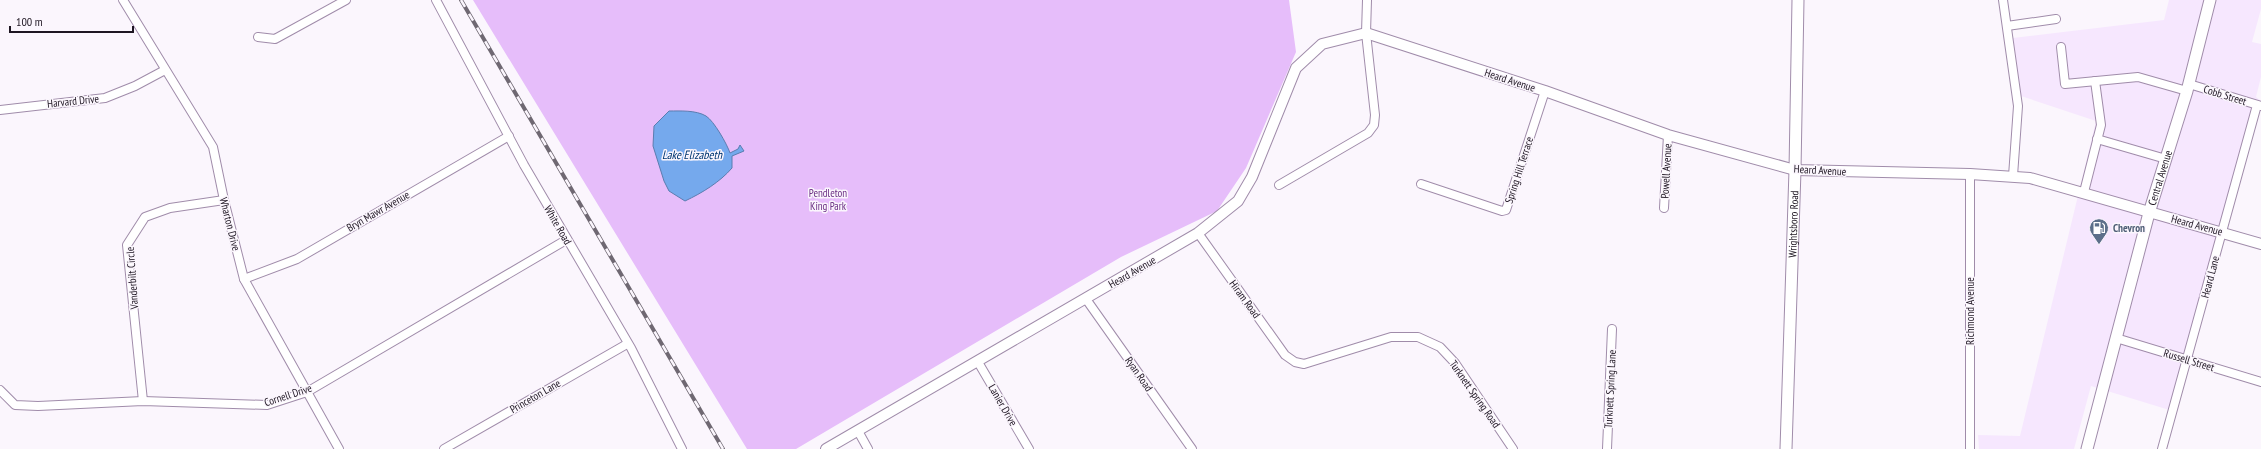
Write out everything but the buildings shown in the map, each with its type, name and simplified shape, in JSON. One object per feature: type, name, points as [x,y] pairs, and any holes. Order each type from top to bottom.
[{"type":"main road","name":"Wrightsboro Road","points":[[1786,449],[1799,0]]},
{"type":"main road","name":"Central Avenue","points":[[2087,449],[2149,213],[2188,88],[2210,0]]},
{"type":"street","name":"Wharton Drive","points":[[123,0],[213,147],[224,200],[244,279],[340,449]]},
{"type":"street","points":[[258,37],[275,39],[346,0]]},
{"type":"street","name":"White Road","points":[[436,0],[508,136],[566,240],[627,344],[631,348],[682,449]]},
{"type":"street","points":[[1279,185],[1368,133],[1374,125],[1375,114],[1366,34],[1367,0]]},
{"type":"street","points":[[2003,0],[2018,106],[2013,176]]},
{"type":"street","points":[[2007,26],[2056,19]]},
{"type":"street","name":"Heard Avenue","points":[[826,449],[1198,233],[1238,201],[1252,177],[1296,68],[1322,44],[1366,34],[1545,91],[1668,135],[1795,170],[1970,174],[2030,178],[2084,192],[2149,213],[2261,244]]},
{"type":"street","name":"Cobb Street","points":[[2062,48],[2065,84],[2138,77],[2259,105]]},
{"type":"street","name":"Harvard Drive","points":[[0,110],[105,98],[135,86],[165,70]]},
{"type":"street","points":[[2084,192],[2101,125],[2095,81]]},
{"type":"street","name":"Spring Hill Terrace","points":[[1421,184],[1502,211],[1506,210],[1545,91]]},
{"type":"street","name":"Heard Lane","points":[[2162,449],[2259,105]]},
{"type":"street","name":"Powell Avenue","points":[[1664,208],[1668,135]]},
{"type":"street","name":"Bryn Mawr Avenue","points":[[244,279],[297,259],[508,136]]},
{"type":"street","points":[[2097,139],[2166,160]]},
{"type":"street","name":"Richmond Avenue","points":[[1970,174],[1970,449]]},
{"type":"street","name":"Vanderbilt Circle","points":[[143,401],[127,245],[145,217],[170,208],[224,200]]},
{"type":"street","name":"Hiram Road","points":[[1198,233],[1285,355],[1295,362]]},
{"type":"street","name":"Cornell Drive","points":[[0,390],[15,405],[38,406],[143,401],[267,405],[307,392],[566,240]]},
{"type":"street","name":"Ryan Road","points":[[1086,299],[1192,449]]},
{"type":"street","name":"Turknett Spring Lane","points":[[1607,449],[1612,328]]},
{"type":"street","name":"Turknett Spring Road","points":[[1295,362],[1304,364],[1390,337],[1418,337],[1440,347],[1455,363],[1513,449]]},
{"type":"street","name":"Russell Street","points":[[2116,338],[2261,382]]},
{"type":"street","name":"Princeton Lane","points":[[444,449],[627,344]]},
{"type":"street","name":"Lanier Drive","points":[[978,362],[1029,449]]},
{"type":"street","points":[[858,431],[868,449]]},
{"type":"shaded area","points":[[2169,0],[2261,0],[2261,9],[2252,42],[2261,44],[2261,77],[2256,97],[2261,101],[2176,412],[2091,386],[2074,449],[1979,449],[1978,435],[2020,436],[2096,121],[2021,96],[2013,38],[2164,20]]},
{"type":"green space","name":"Pendleton King Park","points":[[473,0],[1289,0],[1296,52],[1246,168],[1217,211],[1121,257],[796,449],[747,449]]},
{"type":"water","name":"Lake Elizabeth","points":[[669,111],[693,112],[706,116],[720,133],[730,153],[738,149],[740,145],[744,151],[732,156],[732,168],[722,178],[704,191],[685,201],[669,191],[664,181],[653,146],[654,126]]},
{"type":"railway","points":[[461,0],[723,449]]},
{"type":"place","name":"Chevron","points":[[2099,245]]}]
